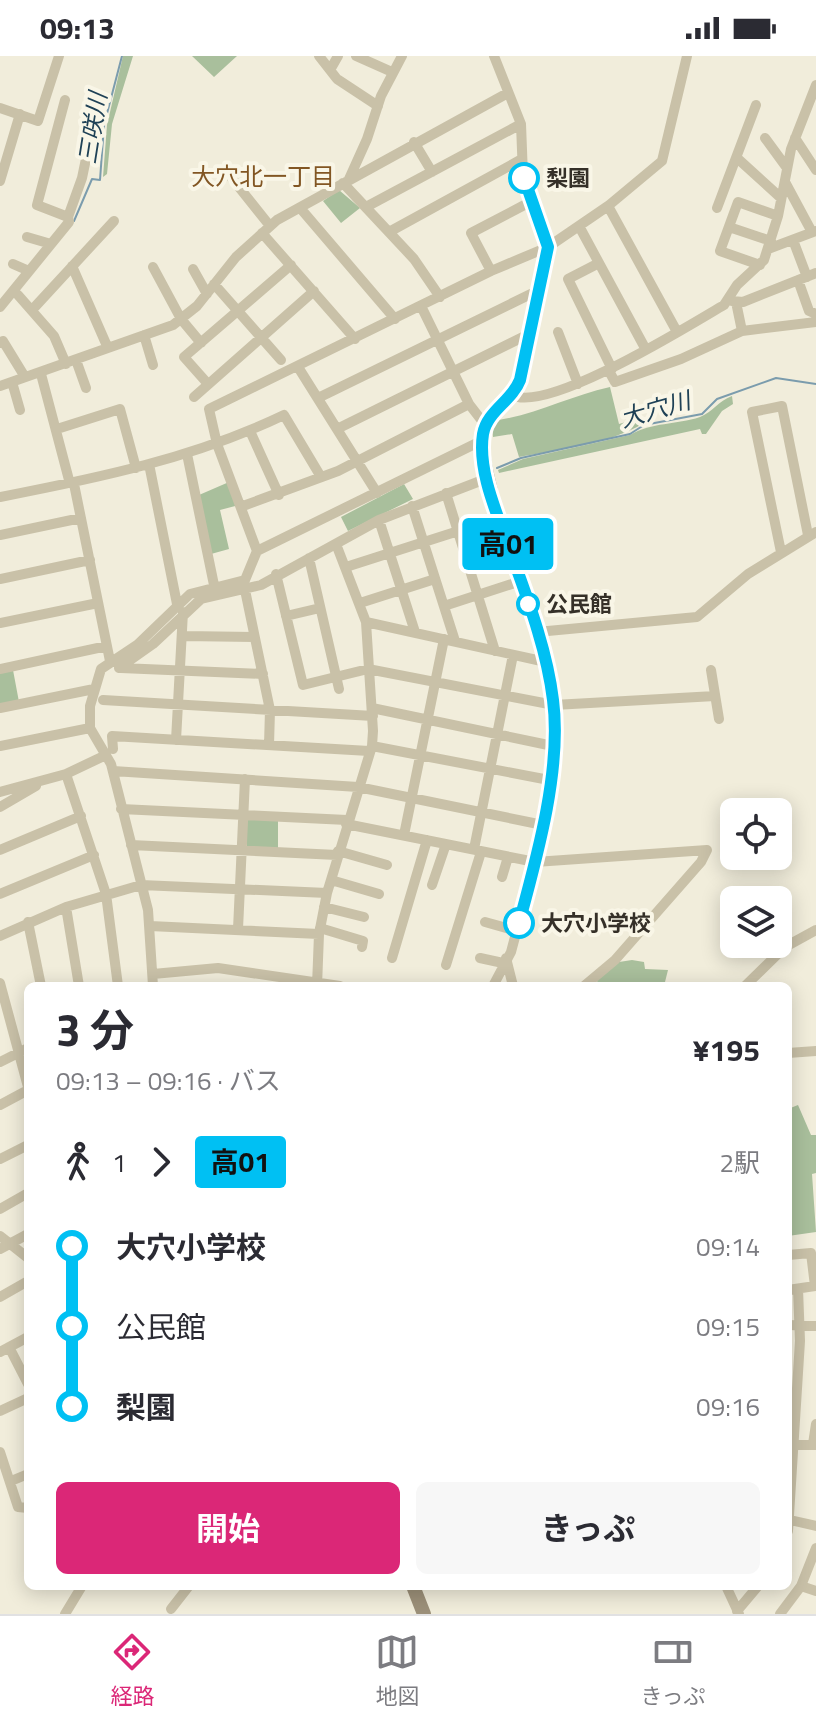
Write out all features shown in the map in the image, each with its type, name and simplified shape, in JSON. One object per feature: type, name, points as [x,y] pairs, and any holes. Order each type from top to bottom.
[{"type":"street","points":[[0,108],[38,121],[59,56]]},
{"type":"street","points":[[319,56],[330,70],[378,106]]},
{"type":"street","points":[[330,70],[338,56]]},
{"type":"street","points":[[356,56],[371,59],[392,72]]},
{"type":"street","points":[[346,181],[392,72],[402,56]]},
{"type":"street","points":[[257,551],[377,493],[484,433],[520,380],[548,247],[522,159],[521,124],[506,94],[494,56]]},
{"type":"street","points":[[110,752],[90,728],[94,689],[101,669],[137,645],[200,589],[245,580],[257,551],[243,506],[217,444],[209,409],[491,271],[548,247],[608,206],[662,161],[687,56]]},
{"type":"street","points":[[512,395],[526,399],[578,384],[610,370],[731,300],[760,265],[770,245],[795,138],[816,85]]},
{"type":"street","points":[[0,386],[41,374],[181,319],[266,230],[414,142],[506,94]]},
{"type":"street","points":[[65,100],[37,205],[68,217]]},
{"type":"street","points":[[717,208],[756,105]]},
{"type":"street","points":[[0,181],[20,114]]},
{"type":"street","points":[[366,207],[521,124]]},
{"type":"street","points":[[0,307],[69,222],[93,125]]},
{"type":"street","points":[[765,138],[787,168]]},
{"type":"street","points":[[795,138],[816,170]]},
{"type":"street","points":[[414,142],[432,172]]},
{"type":"street","points":[[737,158],[781,198]]},
{"type":"street","points":[[389,232],[522,159]]},
{"type":"street","points":[[230,176],[291,265],[355,339]]},
{"type":"street","points":[[346,181],[440,297]]},
{"type":"street","points":[[729,227],[770,245],[814,231],[785,182]]},
{"type":"street","points":[[491,271],[471,233],[532,201]]},
{"type":"street","points":[[760,265],[720,251],[738,202],[778,216]]},
{"type":"street","points":[[608,206],[676,330]]},
{"type":"street","points":[[301,209],[395,319]]},
{"type":"street","points":[[32,310],[114,221]]},
{"type":"street","points":[[579,226],[645,348]]},
{"type":"street","points":[[27,237],[51,244]]},
{"type":"street","points":[[793,240],[807,277],[809,311],[815,310]]},
{"type":"street","points":[[599,263],[568,279],[615,382],[681,359],[742,331],[816,322]]},
{"type":"street","points":[[13,264],[29,271]]},
{"type":"street","points":[[208,384],[184,357],[291,265]]},
{"type":"street","points":[[72,266],[107,346]]},
{"type":"street","points":[[153,267],[181,319],[201,343]]},
{"type":"street","points":[[193,269],[207,294]]},
{"type":"street","points":[[731,300],[743,302],[807,277]]},
{"type":"street","points":[[214,284],[281,360]]},
{"type":"street","points":[[194,397],[314,291]]},
{"type":"street","points":[[318,398],[537,291]]},
{"type":"street","points":[[11,293],[32,310],[54,336],[86,388]]},
{"type":"street","points":[[731,300],[742,331]]},
{"type":"street","points":[[421,306],[484,433],[489,484],[546,662],[554,705],[553,746],[543,825],[517,931],[495,982]]},
{"type":"street","points":[[558,332],[578,384]]},
{"type":"street","points":[[337,429],[529,334]]},
{"type":"street","points":[[144,335],[153,365]]},
{"type":"street","points":[[0,343],[3,341],[25,377]]},
{"type":"street","points":[[298,367],[377,493]]},
{"type":"street","points":[[41,374],[69,480],[74,484],[110,661]]},
{"type":"street","points":[[12,382],[20,410]]},
{"type":"street","points":[[243,506],[321,477],[469,404]]},
{"type":"street","points":[[537,632],[697,617],[714,599],[812,534],[782,406],[752,412],[781,552]]},
{"type":"street","points":[[57,429],[120,409],[136,468]]},
{"type":"street","points":[[0,497],[74,484],[187,454],[284,415],[321,477]]},
{"type":"street","points":[[250,431],[279,495]]},
{"type":"street","points":[[187,454],[214,585]]},
{"type":"street","points":[[149,464],[180,608],[183,636],[176,740]]},
{"type":"street","points":[[263,674],[119,668],[153,644],[180,608],[201,599],[261,585],[379,520],[446,493],[489,484]]},
{"type":"street","points":[[446,493],[495,651]]},
{"type":"street","points":[[404,835],[434,681],[449,640],[444,606],[412,506]]},
{"type":"street","points":[[0,535],[81,518]]},
{"type":"street","points":[[346,567],[499,518]]},
{"type":"street","points":[[379,520],[415,632]]},
{"type":"street","points":[[317,982],[319,931],[338,853],[370,748],[372,712],[366,622],[336,544]]},
{"type":"street","points":[[309,558],[339,689]]},
{"type":"street","points":[[0,579],[90,560]]},
{"type":"street","points":[[276,574],[303,685],[368,669],[554,705],[715,696]]},
{"type":"street","points":[[360,603],[435,579]]},
{"type":"street","points":[[444,606],[521,581]]},
{"type":"street","points":[[245,590],[270,710],[269,745]]},
{"type":"street","points":[[0,623],[98,603]]},
{"type":"street","points":[[286,616],[320,608]]},
{"type":"street","points":[[366,622],[546,662]]},
{"type":"street","points":[[183,636],[254,637]]},
{"type":"street","points":[[0,669],[107,646]]},
{"type":"street","points":[[446,965],[478,850],[481,813],[513,655]]},
{"type":"street","points":[[711,670],[719,719]]},
{"type":"street","points":[[0,708],[94,689]]},
{"type":"street","points":[[103,700],[270,710],[372,712],[428,720],[553,746]]},
{"type":"street","points":[[0,746],[90,728]]},
{"type":"street","points":[[305,982],[218,968],[153,980],[150,926],[113,771],[110,752],[112,736],[370,748],[549,780]]},
{"type":"street","points":[[0,792],[66,774],[110,752]]},
{"type":"street","points":[[113,771],[358,787],[543,825]]},
{"type":"street","points":[[66,774],[106,894],[117,982]]},
{"type":"street","points":[[238,929],[245,779]]},
{"type":"street","points":[[0,807],[47,780]]},
{"type":"street","points":[[121,809],[347,822],[535,862],[707,850],[701,862],[633,940],[588,982]]},
{"type":"street","points":[[0,850],[81,816]]},
{"type":"street","points":[[392,958],[427,840]]},
{"type":"street","points":[[432,885],[446,844]]},
{"type":"street","points":[[131,845],[338,853],[387,865]]},
{"type":"street","points":[[0,894],[94,855]]},
{"type":"street","points":[[502,877],[508,857]]},
{"type":"street","points":[[331,880],[379,894]]},
{"type":"street","points":[[0,936],[66,907],[141,885],[327,893]]},
{"type":"street","points":[[66,907],[78,982]]},
{"type":"street","points":[[324,907],[364,917]]},
{"type":"street","points":[[28,922],[40,982]]},
{"type":"street","points":[[485,922],[517,931]]},
{"type":"street","points":[[150,926],[319,931],[363,941],[362,947]]},
{"type":"street","points":[[749,982],[785,947],[816,930]]},
{"type":"street","points":[[480,958],[505,961]]},
{"type":"street","points":[[505,961],[512,982]]},
{"type":"street","points":[[0,983],[4,1019],[24,1075]]},
{"type":"street","points":[[0,1062],[24,1050]]},
{"type":"street","points":[[792,1053],[816,1051]]},
{"type":"street","points":[[0,1105],[24,1090]]},
{"type":"street","points":[[0,1159],[24,1147]]},
{"type":"street","points":[[0,1209],[24,1195]]},
{"type":"street","points":[[0,1236],[5,1246],[24,1256]]},
{"type":"street","points":[[5,1246],[24,1236]]},
{"type":"street","points":[[792,1255],[811,1253],[815,1286],[793,1289],[792,1408]]},
{"type":"street","points":[[0,1297],[24,1283]]},
{"type":"street","points":[[794,1325],[816,1326]]},
{"type":"street","points":[[24,1339],[5,1349],[24,1378]]},
{"type":"street","points":[[0,1411],[24,1400]]},
{"type":"street","points":[[792,1445],[815,1445],[816,1424]]},
{"type":"street","points":[[0,1452],[18,1507],[24,1508]]},
{"type":"street","points":[[11,1481],[24,1476]]},
{"type":"street","points":[[792,1525],[816,1526]]},
{"type":"street","points":[[780,1614],[801,1586],[815,1554]]},
{"type":"street","points":[[801,1586],[816,1591]]},
{"type":"street","points":[[65,1614],[80,1590]]},
{"type":"street","points":[[171,1609],[186,1590]]},
{"type":"street","points":[[415,1590],[424,1614]]},
{"type":"street","points":[[728,1590],[738,1612],[755,1590]]},
{"type":"green space","points":[[123,56],[133,56],[112,124],[107,174],[103,177],[107,125]]},
{"type":"green space","points":[[192,56],[237,56],[214,77]]},
{"type":"green space","points":[[339,190],[360,208],[341,223],[323,201]]},
{"type":"green space","points":[[610,387],[619,424],[643,417],[644,423],[599,441],[519,457],[512,434],[493,437],[492,421],[522,415]]},
{"type":"green space","points":[[732,396],[733,404],[722,411],[706,434],[702,434],[700,429],[499,473],[498,470],[523,459],[700,417]]},
{"type":"green space","points":[[229,482],[239,505],[220,510],[229,549],[211,554],[199,495]]},
{"type":"green space","points":[[404,484],[413,499],[348,531],[341,517]]},
{"type":"green space","points":[[13,670],[19,702],[0,706],[0,673]]},
{"type":"green space","points":[[278,819],[278,849],[247,848],[245,820]]},
{"type":"green space","points":[[632,960],[644,962],[645,969],[668,970],[665,982],[597,982],[619,962]]},
{"type":"green space","points":[[798,1105],[811,1135],[816,1135],[816,1173],[812,1174],[816,1232],[792,1235],[792,1107]]},
{"type":"waterway","name":"三咲川","points":[[74,221],[92,179],[100,180],[104,125],[122,56]]},
{"type":"waterway","name":"大穴川","points":[[497,468],[521,458],[630,434],[644,425],[702,414],[717,399],[776,378],[816,384]]},
{"type":"bus line","name":"高01","points":[[519,923],[543,825],[553,746],[554,705],[546,662],[491,491],[483,455],[483,434],[488,419],[515,390],[520,380],[548,247],[524,178]]},
{"type":"place","name":"梨園","points":[[524,178]]},
{"type":"place","name":"公民館","points":[[528,604]]},
{"type":"place","name":"大穴小学校","points":[[519,923]]},
{"type":"district","name":"大穴北一丁目","points":[[263,176]]}]
